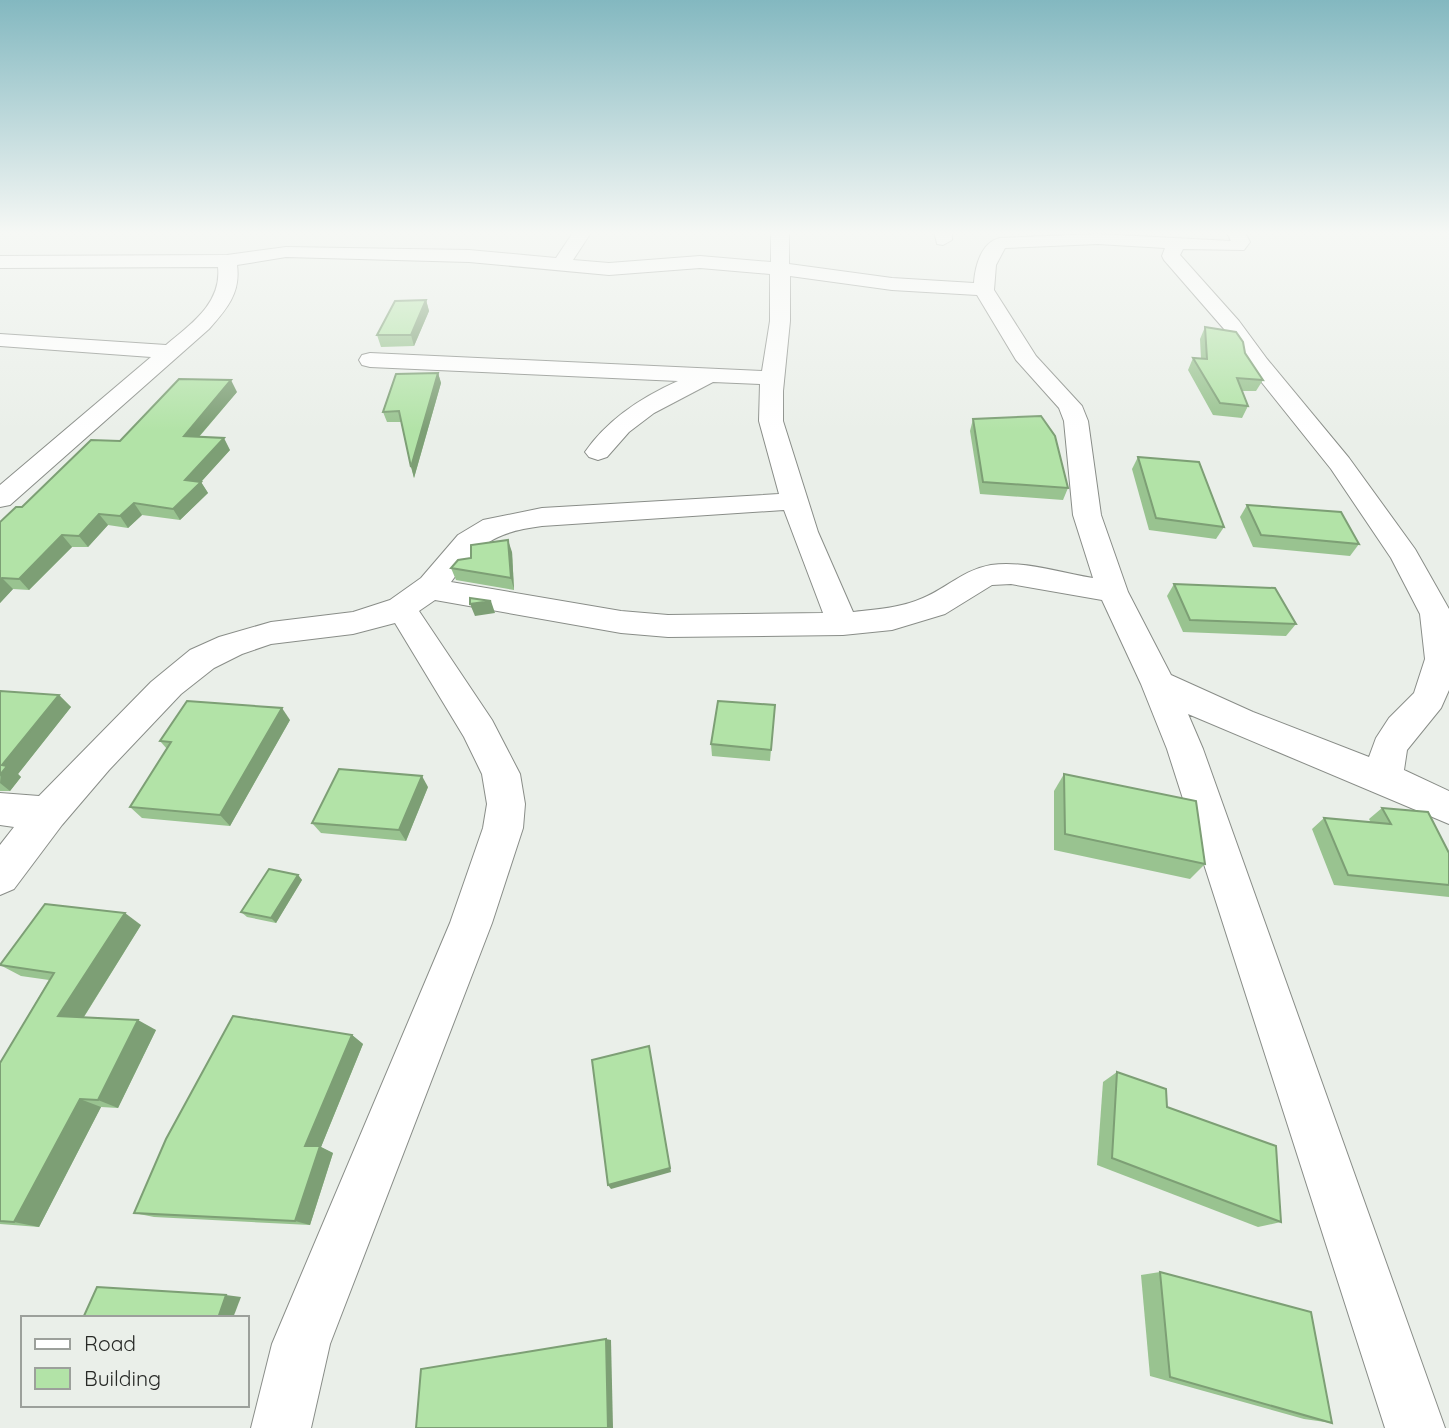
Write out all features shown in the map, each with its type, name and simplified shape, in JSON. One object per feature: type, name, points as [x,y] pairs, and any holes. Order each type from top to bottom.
[{"type":"street","points":[[0,499],[202,325],[224,298]]},
{"type":"street","points":[[781,298],[772,377],[771,421],[803,532],[843,624]]},
{"type":"street","points":[[989,298],[1027,360],[1070,406],[1076,421],[1087,515],[1113,592],[1158,684],[1185,749],[1415,1428]]},
{"type":"street","points":[[1208,298],[1233,325],[1259,364],[1340,464],[1405,556],[1436,614],[1442,659],[1429,699],[1402,728],[1389,748],[1384,778]]},
{"type":"street","points":[[0,340],[171,352]]},
{"type":"street","points":[[370,360],[772,377]]},
{"type":"street","points":[[598,452],[616,428],[636,412],[677,389],[710,375]]},
{"type":"street","points":[[0,471],[30,473]]},
{"type":"street","points":[[0,876],[48,813],[169,686],[192,665],[215,652],[246,640],[298,626],[368,622],[416,598],[468,541],[509,521],[794,501]]},
{"type":"street","points":[[416,598],[668,625],[843,624],[892,618],[934,606],[974,580],[991,575],[1011,574],[1113,592]]},
{"type":"street","points":[[281,1428],[301,1344],[471,923],[503,828],[506,804],[501,774],[416,598]]},
{"type":"street","points":[[1158,684],[1282,741],[1384,778],[1423,799],[1449,808]]},
{"type":"street","points":[[0,809],[48,813]]},
{"type":"building","points":[[426,300],[411,335],[377,335],[395,301]]},
{"type":"building","points":[[1205,327],[1236,332],[1243,342],[1245,353],[1263,380],[1237,378],[1248,406],[1220,403],[1193,358],[1207,359]]},
{"type":"building","points":[[438,373],[411,467],[399,411],[383,412],[396,374]]},
{"type":"building","points":[[179,379],[231,380],[184,436],[224,438],[185,480],[201,482],[173,509],[134,503],[120,516],[99,514],[79,536],[62,535],[19,579],[0,579],[0,522],[16,507],[22,507],[91,440],[120,441]]},
{"type":"building","points":[[1041,416],[1055,436],[1068,488],[983,482],[973,419]]},
{"type":"building","points":[[1138,457],[1199,462],[1224,527],[1156,518]]},
{"type":"building","points":[[1247,505],[1341,512],[1359,544],[1261,535]]},
{"type":"building","points":[[508,540],[511,578],[451,568],[458,560],[471,558],[471,545]]},
{"type":"building","points":[[1174,584],[1275,588],[1296,624],[1190,620]]},
{"type":"building","points":[[470,598],[491,601],[470,604]]},
{"type":"building","points":[[0,691],[59,695],[2,765],[7,766],[0,775]]},
{"type":"building","points":[[187,701],[282,708],[220,815],[130,807],[171,742],[160,741]]},
{"type":"building","points":[[718,701],[775,705],[771,750],[711,744]]},
{"type":"building","points":[[339,769],[422,776],[399,830],[312,823]]},
{"type":"building","points":[[1064,774],[1196,801],[1205,864],[1065,834]]},
{"type":"building","points":[[1382,808],[1428,812],[1449,853],[1449,885],[1348,875],[1324,818],[1391,824]]},
{"type":"building","points":[[269,869],[298,875],[271,918],[241,912]]},
{"type":"building","points":[[45,904],[125,913],[58,1016],[138,1020],[98,1100],[80,1099],[14,1222],[0,1221],[0,1063],[54,973],[0,965]]},
{"type":"building","points":[[233,1016],[352,1035],[305,1146],[320,1146],[295,1221],[134,1213],[166,1139]]},
{"type":"building","points":[[649,1046],[670,1168],[608,1185],[592,1060]]},
{"type":"building","points":[[1117,1072],[1166,1089],[1167,1107],[1276,1146],[1281,1222],[1112,1158]]},
{"type":"building","points":[[1160,1272],[1311,1312],[1332,1423],[1170,1377]]},
{"type":"building","points":[[97,1287],[226,1295],[219,1316],[84,1316]]},
{"type":"building","points":[[606,1339],[608,1428],[416,1428],[421,1369]]}]
